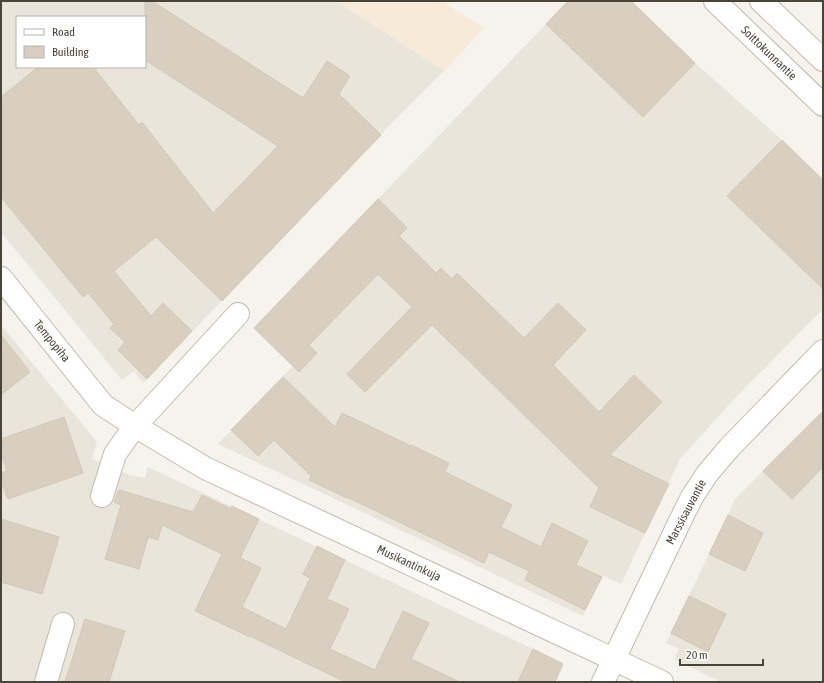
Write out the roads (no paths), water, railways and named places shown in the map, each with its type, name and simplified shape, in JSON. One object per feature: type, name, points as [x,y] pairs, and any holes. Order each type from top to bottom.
[{"type":"street","name":"Soittokunnantie","points":[[715,1],[823,105]]},
{"type":"street","points":[[761,1],[823,60]]},
{"type":"street","name":"Tempopiha","points":[[1,278],[103,405],[135,426]]},
{"type":"street","points":[[102,496],[115,454],[135,426],[238,314]]},
{"type":"street","name":"Marssisauvantie","points":[[603,682],[692,497],[707,474],[729,448],[823,351]]},
{"type":"street","name":"Musikantinkuja","points":[[135,426],[206,468],[662,682]]},
{"type":"street","points":[[46,682],[64,624]]}]
